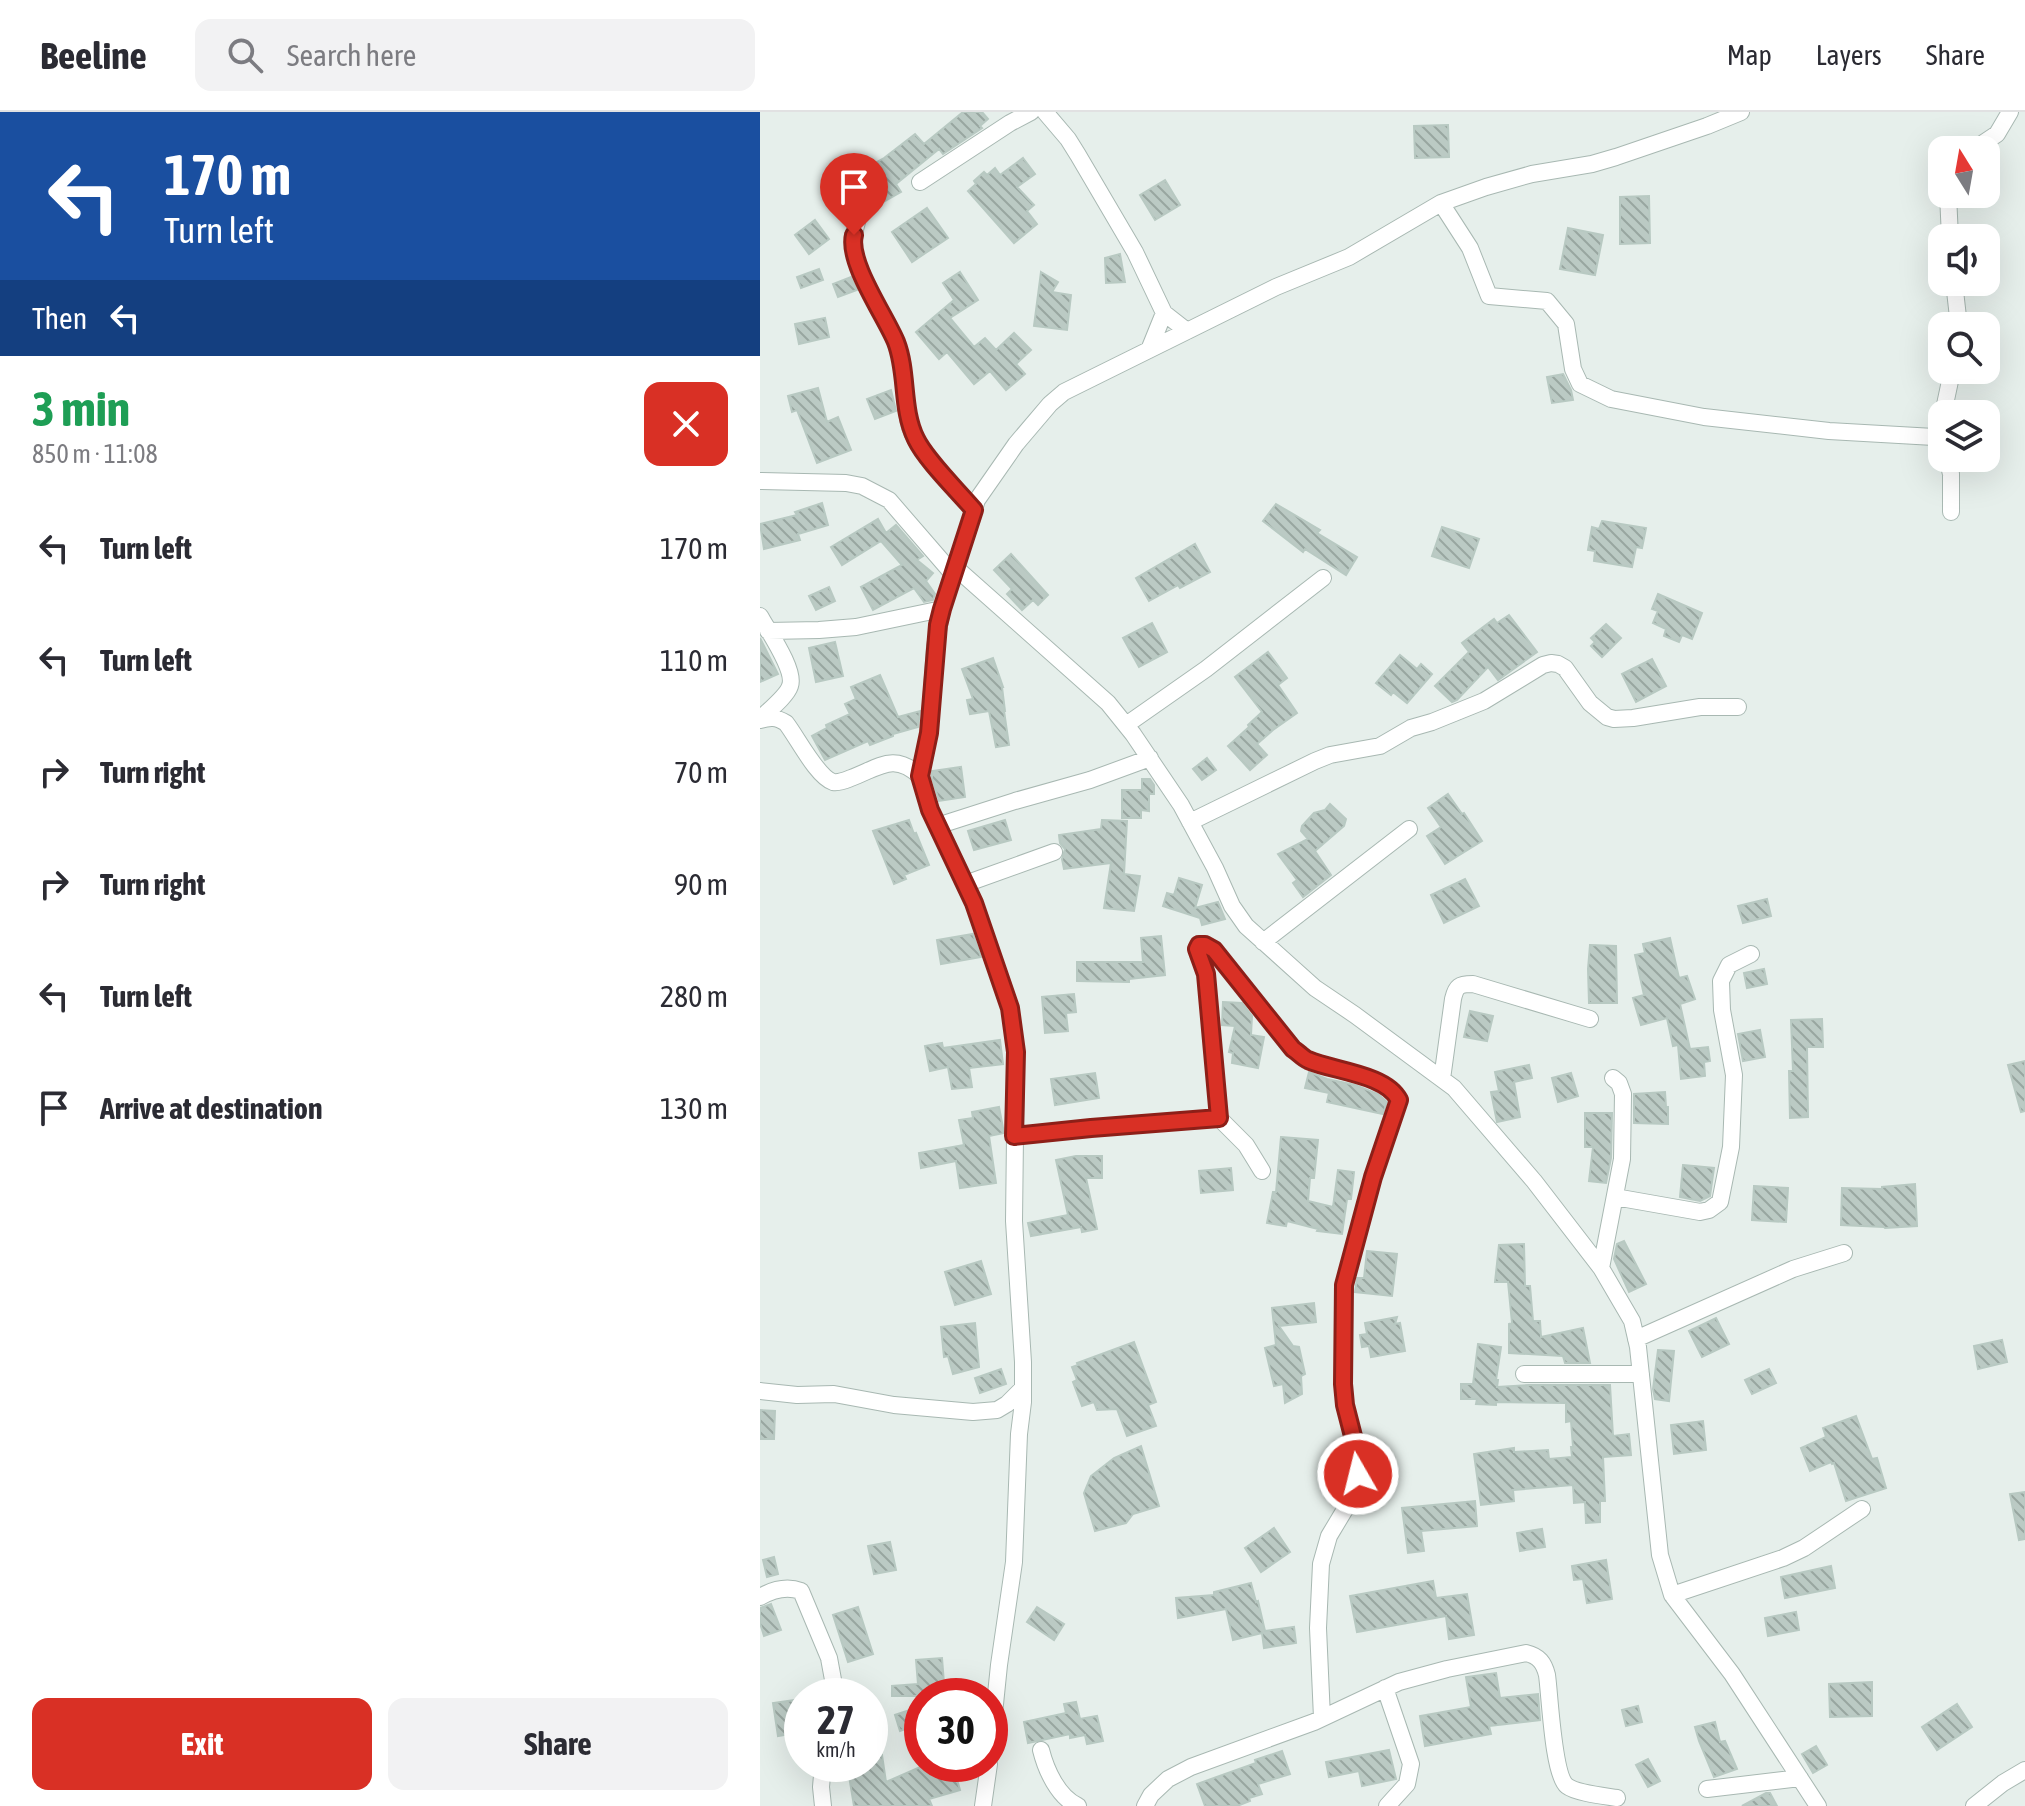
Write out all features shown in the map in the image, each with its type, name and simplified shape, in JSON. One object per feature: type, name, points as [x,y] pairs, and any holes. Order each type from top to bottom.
[{"type":"street","points":[[920,182],[1031,112]]},
{"type":"street","points":[[1045,112],[1078,155],[1135,252],[1164,313],[1187,331]]},
{"type":"street","points":[[998,1678],[1014,1562],[1016,1471],[1023,1388],[1014,1221],[1016,1052],[1010,1008],[974,903],[937,826],[920,776],[929,733],[935,647],[942,609],[977,500],[997,469],[1050,404],[1064,392],[1276,287],[1349,257],[1441,203],[1532,174],[1616,157],[1741,112]]},
{"type":"street","points":[[1994,136],[2014,114]]},
{"type":"street","points":[[845,165],[860,196],[852,243],[903,362],[910,427],[917,443],[974,510]]},
{"type":"street","points":[[1441,203],[1470,248],[1489,296],[1547,301],[1566,324],[1573,369],[1580,384],[1611,399],[1704,417],[1829,431],[1928,437]]},
{"type":"street","points":[[1149,350],[1164,313]]},
{"type":"street","points":[[1950,472],[1951,512]]},
{"type":"street","points":[[760,481],[846,483],[862,486],[889,500],[954,571],[1108,703],[1150,758],[1190,822],[1238,917],[1315,988],[1454,1088],[1534,1181],[1601,1268],[1632,1321],[1641,1374],[1660,1555],[1672,1595],[1732,1674],[1818,1806]]},
{"type":"street","points":[[1126,725],[1206,669],[1323,578]]},
{"type":"street","points":[[768,631],[856,627],[942,609]]},
{"type":"street","points":[[760,616],[789,669],[791,684],[760,720]]},
{"type":"street","points":[[1190,822],[1315,761],[1330,755],[1380,746],[1411,728],[1484,701],[1543,665],[1558,664],[1565,668],[1590,703],[1614,719],[1700,707],[1738,707]]},
{"type":"street","points":[[760,720],[771,717],[786,723],[818,769],[833,782],[841,782],[894,762],[909,766],[920,776]]},
{"type":"street","points":[[937,826],[1090,780],[1150,758]]},
{"type":"street","points":[[1263,942],[1409,829]]},
{"type":"street","points":[[965,884],[1054,852]]},
{"type":"street","points":[[1262,1171],[1246,1145],[1219,1118],[1206,974],[1197,949],[1199,945],[1214,950],[1293,1049],[1306,1060],[1376,1082],[1396,1093],[1399,1100],[1373,1177],[1344,1285],[1343,1384],[1358,1474],[1350,1501],[1329,1536],[1321,1564],[1318,1628],[1322,1718]]},
{"type":"street","points":[[1615,1197],[1700,1212],[1720,1202],[1731,1147],[1734,1075],[1722,1010],[1721,981],[1729,965],[1751,954]]},
{"type":"street","points":[[1442,1079],[1453,999],[1456,988],[1461,984],[1473,984],[1590,1019]]},
{"type":"street","points":[[1601,1268],[1622,1159],[1623,1094],[1619,1083],[1613,1078]]},
{"type":"street","points":[[1014,1136],[1219,1118]]},
{"type":"street","points":[[1636,1339],[1793,1269],[1844,1253]]},
{"type":"street","points":[[1524,1374],[1641,1374]]},
{"type":"street","points":[[760,1391],[797,1395],[834,1394],[894,1405],[973,1412],[997,1410],[1023,1388]]},
{"type":"street","points":[[1672,1595],[1783,1558],[1804,1548],[1862,1509]]},
{"type":"street","points":[[760,1597],[786,1589],[801,1591],[829,1658],[833,1678]]},
{"type":"street","points":[[1145,1806],[1151,1795],[1168,1779],[1191,1767],[1322,1718],[1399,1682],[1526,1653],[1533,1654],[1544,1664],[1557,1761],[1565,1785],[1617,1798]]},
{"type":"street","points":[[1385,1688],[1411,1764],[1407,1784],[1387,1806]]},
{"type":"street","points":[[1041,1750],[1055,1784],[1070,1803],[1078,1806]]},
{"type":"street","points":[[1974,1806],[2025,1770]]},
{"type":"street","points":[[1707,1789],[1800,1778]]},
{"type":"street","points":[[821,1782],[823,1806]]},
{"type":"street","points":[[983,1806],[986,1782]]},
{"type":"building","points":[[963,112],[982,112],[988,119],[980,126],[982,128],[943,154],[939,149],[896,184],[901,192],[876,206],[861,171],[915,134],[924,144]]},
{"type":"building","points":[[1448,125],[1449,157],[1415,158],[1414,126]]},
{"type":"building","points":[[1023,158],[1035,174],[1017,187],[1034,205],[1027,211],[1037,224],[1014,243],[968,191],[984,172],[987,175],[995,168],[1000,175]]},
{"type":"building","points":[[1165,180],[1180,205],[1155,220],[1140,195]]},
{"type":"building","points":[[1649,196],[1650,243],[1620,244],[1620,197]]},
{"type":"building","points":[[927,208],[948,238],[912,262],[892,232]]},
{"type":"building","points":[[815,220],[829,239],[809,254],[795,235]]},
{"type":"building","points":[[1568,228],[1603,235],[1595,275],[1560,269]]},
{"type":"building","points":[[1120,254],[1125,282],[1106,283],[1105,258]]},
{"type":"building","points":[[819,269],[823,280],[801,288],[797,277]]},
{"type":"building","points":[[960,272],[978,300],[950,318],[974,347],[985,338],[996,350],[1014,333],[1031,350],[1016,364],[1025,374],[1006,390],[990,371],[974,384],[947,352],[939,359],[916,332],[954,300],[943,283]]},
{"type":"building","points":[[1041,272],[1058,282],[1052,292],[1071,295],[1067,330],[1034,326]]},
{"type":"building","points":[[851,277],[857,290],[838,297],[833,284]]},
{"type":"building","points":[[825,318],[829,337],[799,344],[795,324]]},
{"type":"building","points":[[1563,374],[1573,400],[1552,403],[1547,377]]},
{"type":"building","points":[[818,388],[827,422],[838,417],[851,450],[817,463],[797,410],[792,412],[788,396]]},
{"type":"building","points":[[891,390],[896,411],[875,419],[867,399]]},
{"type":"building","points":[[822,503],[828,525],[798,534],[800,540],[764,549],[760,524],[797,515],[795,512]]},
{"type":"building","points":[[1276,504],[1357,557],[1346,575],[1305,549],[1303,552],[1263,521]]},
{"type":"building","points":[[878,519],[886,533],[896,525],[923,556],[917,560],[933,573],[926,581],[935,594],[933,600],[924,602],[914,588],[873,610],[861,587],[902,565],[881,541],[842,565],[831,547]]},
{"type":"building","points":[[1602,521],[1646,528],[1642,548],[1636,547],[1632,567],[1594,561],[1595,551],[1588,550],[1592,527],[1599,529]]},
{"type":"building","points":[[1442,527],[1479,539],[1469,568],[1432,556]]},
{"type":"building","points":[[1195,544],[1210,572],[1149,601],[1136,578]]},
{"type":"building","points":[[1011,554],[1048,595],[1038,605],[1033,600],[1022,610],[1007,594],[1012,589],[994,570]]},
{"type":"building","points":[[829,587],[835,601],[816,610],[809,596]]},
{"type":"building","points":[[1658,594],[1702,613],[1692,639],[1682,635],[1679,642],[1664,636],[1666,629],[1653,623],[1658,611],[1652,609]]},
{"type":"building","points":[[1509,615],[1537,652],[1498,680],[1488,667],[1452,702],[1435,686],[1469,652],[1462,643],[1494,619],[1497,623]]},
{"type":"building","points":[[1152,623],[1167,652],[1139,667],[1123,638]]},
{"type":"building","points":[[1606,624],[1621,638],[1602,657],[1591,646],[1595,642],[1591,638]]},
{"type":"building","points":[[760,638],[778,674],[760,682]]},
{"type":"building","points":[[835,642],[843,676],[816,682],[809,648]]},
{"type":"building","points":[[1268,652],[1287,678],[1278,685],[1297,713],[1257,744],[1267,755],[1250,770],[1228,746],[1262,712],[1235,677]]},
{"type":"building","points":[[1400,655],[1417,669],[1421,664],[1432,674],[1407,703],[1376,683]]},
{"type":"building","points":[[993,658],[1003,687],[1009,745],[996,747],[989,711],[970,714],[967,700],[973,699],[962,669]]},
{"type":"building","points":[[1652,659],[1666,686],[1636,702],[1622,674]]},
{"type":"building","points":[[880,675],[898,717],[920,711],[918,727],[870,745],[868,741],[825,760],[812,736],[827,728],[826,725],[850,714],[845,704],[856,699],[851,687]]},
{"type":"building","points":[[1207,758],[1216,770],[1202,780],[1193,769]]},
{"type":"building","points":[[961,767],[965,797],[939,801],[932,771]]},
{"type":"building","points":[[1142,779],[1150,779],[1154,785],[1154,794],[1149,794],[1149,811],[1141,810],[1141,818],[1122,818],[1122,790],[1142,790]]},
{"type":"building","points":[[1448,794],[1482,841],[1445,864],[1427,836],[1441,827],[1428,808]]},
{"type":"building","points":[[1330,804],[1346,819],[1344,826],[1315,851],[1331,875],[1303,897],[1293,883],[1297,880],[1278,854],[1308,839],[1301,831],[1302,826],[1314,813],[1325,810]]},
{"type":"building","points":[[909,820],[929,865],[904,875],[906,879],[894,884],[873,831]]},
{"type":"building","points":[[1005,820],[1011,840],[974,850],[968,831]]},
{"type":"building","points":[[1102,820],[1127,821],[1124,874],[1140,876],[1134,911],[1104,908],[1111,863],[1064,869],[1062,859],[1065,849],[1059,835],[1101,829]]},
{"type":"building","points":[[1179,878],[1202,885],[1195,908],[1218,902],[1225,919],[1202,925],[1200,918],[1163,906],[1167,893],[1174,895]]},
{"type":"building","points":[[1465,879],[1479,906],[1444,923],[1431,895]]},
{"type":"building","points":[[1767,899],[1771,916],[1743,923],[1738,906]]},
{"type":"building","points":[[973,934],[981,957],[941,964],[937,940]]},
{"type":"building","points":[[1161,936],[1165,975],[1129,979],[1129,982],[1077,981],[1077,962],[1143,962],[1141,938]]},
{"type":"building","points":[[1670,938],[1679,978],[1687,976],[1695,999],[1680,1004],[1690,1049],[1708,1047],[1710,1061],[1704,1062],[1705,1076],[1681,1079],[1678,1045],[1673,1046],[1667,1018],[1641,1025],[1633,998],[1644,995],[1635,955],[1645,953],[1643,944]]},
{"type":"building","points":[[1590,945],[1616,946],[1617,1003],[1589,1003]]},
{"type":"building","points":[[1764,969],[1767,984],[1747,988],[1744,973]]},
{"type":"building","points":[[1074,994],[1076,1012],[1066,1013],[1068,1031],[1045,1033],[1042,997]]},
{"type":"building","points":[[1223,1002],[1242,1003],[1252,1016],[1251,1035],[1264,1037],[1258,1068],[1232,1063],[1233,1053],[1229,1052],[1235,1026],[1222,1025]]},
{"type":"building","points":[[1470,1011],[1493,1016],[1487,1041],[1464,1037]]},
{"type":"building","points":[[1822,1019],[1823,1047],[1807,1047],[1808,1117],[1790,1118],[1789,1071],[1793,1071],[1791,1020]]},
{"type":"building","points":[[1760,1030],[1765,1057],[1743,1061],[1738,1034]]},
{"type":"building","points":[[1000,1040],[1003,1064],[969,1068],[972,1087],[952,1089],[948,1067],[930,1071],[925,1046],[942,1043],[943,1048]]},
{"type":"building","points":[[2025,1061],[2025,1111],[2021,1112],[2008,1065]]},
{"type":"building","points":[[1529,1065],[1532,1078],[1514,1082],[1520,1117],[1497,1122],[1491,1092],[1499,1091],[1495,1072]]},
{"type":"building","points":[[1309,1072],[1378,1094],[1387,1102],[1383,1114],[1327,1102],[1329,1093],[1305,1088]]},
{"type":"building","points":[[1095,1073],[1099,1098],[1055,1105],[1051,1079]]},
{"type":"building","points":[[1571,1073],[1578,1096],[1558,1102],[1552,1078]]},
{"type":"building","points":[[1665,1092],[1668,1124],[1634,1123],[1634,1094]]},
{"type":"building","points":[[999,1107],[1004,1133],[989,1136],[996,1183],[960,1188],[956,1161],[921,1168],[919,1153],[964,1145],[959,1120],[973,1118],[972,1112]]},
{"type":"building","points":[[1585,1113],[1612,1113],[1611,1158],[1606,1183],[1589,1181],[1593,1147],[1585,1147]]},
{"type":"building","points":[[1281,1137],[1318,1140],[1308,1201],[1333,1207],[1338,1170],[1354,1172],[1342,1234],[1317,1231],[1287,1221],[1286,1226],[1267,1223],[1273,1192],[1276,1192]]},
{"type":"building","points":[[1102,1156],[1102,1178],[1086,1178],[1097,1229],[1082,1232],[1081,1227],[1031,1236],[1028,1223],[1068,1215],[1056,1160]]},
{"type":"building","points":[[1683,1165],[1714,1168],[1710,1196],[1700,1201],[1680,1197]]},
{"type":"building","points":[[1231,1168],[1233,1190],[1201,1193],[1199,1171]]},
{"type":"building","points":[[1915,1184],[1917,1226],[1885,1228],[1841,1225],[1842,1188],[1882,1189]]},
{"type":"building","points":[[1754,1186],[1788,1188],[1786,1222],[1752,1220]]},
{"type":"building","points":[[1624,1241],[1646,1284],[1629,1292],[1614,1259],[1617,1244]]},
{"type":"building","points":[[1524,1244],[1525,1286],[1530,1286],[1533,1321],[1540,1321],[1541,1337],[1583,1328],[1590,1363],[1565,1363],[1563,1356],[1509,1353],[1509,1324],[1512,1323],[1508,1282],[1495,1282],[1499,1245]]},
{"type":"building","points":[[1367,1251],[1397,1254],[1392,1296],[1355,1292],[1357,1278],[1364,1278]]},
{"type":"building","points":[[981,1261],[991,1294],[955,1305],[945,1272]]},
{"type":"building","points":[[1314,1303],[1316,1322],[1279,1326],[1293,1346],[1299,1347],[1305,1374],[1301,1376],[1302,1394],[1285,1403],[1283,1384],[1274,1386],[1265,1348],[1276,1345],[1272,1308]]},
{"type":"building","points":[[1397,1317],[1395,1324],[1400,1323],[1405,1351],[1371,1357],[1369,1346],[1362,1347],[1360,1335],[1367,1334],[1365,1323]]},
{"type":"building","points":[[1716,1318],[1729,1344],[1702,1357],[1689,1331]]},
{"type":"building","points":[[975,1323],[979,1367],[953,1374],[948,1356],[944,1357],[941,1327]]},
{"type":"building","points":[[2002,1340],[2007,1362],[1978,1369],[1974,1346]]},
{"type":"building","points":[[1134,1342],[1156,1402],[1148,1405],[1156,1426],[1127,1436],[1117,1409],[1097,1410],[1094,1402],[1082,1406],[1073,1382],[1077,1380],[1072,1367]]},
{"type":"building","points":[[1478,1344],[1501,1347],[1497,1387],[1610,1385],[1613,1436],[1629,1434],[1631,1455],[1603,1457],[1605,1501],[1600,1501],[1600,1522],[1586,1523],[1585,1502],[1574,1503],[1573,1485],[1513,1490],[1514,1501],[1481,1505],[1474,1454],[1514,1448],[1514,1452],[1548,1450],[1549,1459],[1572,1457],[1573,1447],[1571,1421],[1566,1422],[1566,1403],[1496,1402],[1496,1405],[1476,1404],[1477,1399],[1461,1399],[1461,1384],[1473,1384]]},
{"type":"building","points":[[1658,1350],[1674,1351],[1669,1401],[1655,1399],[1653,1389]]},
{"type":"building","points":[[1001,1369],[1006,1384],[980,1393],[975,1378]]},
{"type":"building","points":[[1769,1369],[1776,1383],[1752,1394],[1745,1380]]},
{"type":"building","points":[[760,1410],[775,1411],[774,1439],[760,1439]]},
{"type":"building","points":[[1856,1416],[1872,1459],[1877,1458],[1886,1488],[1846,1501],[1834,1463],[1810,1471],[1801,1448],[1826,1437],[1823,1428]]},
{"type":"building","points":[[1703,1421],[1706,1450],[1674,1454],[1671,1425]]},
{"type":"building","points":[[1141,1446],[1159,1506],[1133,1514],[1126,1523],[1095,1531],[1084,1493],[1091,1476],[1114,1458]]},
{"type":"building","points":[[2025,1492],[2025,1539],[2019,1540],[2010,1494]]},
{"type":"building","points":[[1475,1501],[1477,1526],[1421,1531],[1424,1551],[1408,1553],[1402,1508]]},
{"type":"building","points":[[1274,1528],[1290,1552],[1261,1572],[1245,1548]]},
{"type":"building","points":[[1542,1529],[1545,1547],[1520,1551],[1517,1533]]},
{"type":"building","points":[[890,1542],[896,1570],[874,1574],[868,1546]]},
{"type":"building","points":[[774,1557],[778,1574],[767,1577],[763,1560]]},
{"type":"building","points":[[1606,1560],[1612,1599],[1587,1603],[1583,1579],[1574,1580],[1572,1566]]},
{"type":"building","points":[[1831,1566],[1835,1588],[1785,1598],[1781,1577]]},
{"type":"building","points":[[1433,1581],[1436,1598],[1467,1594],[1474,1635],[1449,1639],[1446,1616],[1357,1632],[1350,1596]]},
{"type":"building","points":[[1251,1583],[1265,1631],[1294,1627],[1296,1643],[1264,1648],[1262,1633],[1233,1640],[1226,1609],[1178,1618],[1176,1598],[1214,1595],[1214,1592]]},
{"type":"building","points":[[771,1604],[781,1630],[764,1636],[760,1608]]},
{"type":"building","points":[[858,1607],[873,1654],[848,1662],[833,1615]]},
{"type":"building","points":[[1037,1607],[1064,1624],[1054,1640],[1027,1622]]},
{"type":"building","points":[[1796,1612],[1799,1630],[1768,1636],[1765,1618]]},
{"type":"building","points":[[942,1658],[944,1678],[918,1678],[916,1660]]},
{"type":"building","points":[[1496,1673],[1500,1698],[1538,1694],[1540,1720],[1489,1726],[1491,1734],[1425,1746],[1420,1716],[1471,1707],[1466,1677]]},
{"type":"building","points":[[1872,1682],[1872,1716],[1830,1717],[1829,1684]]},
{"type":"building","points":[[904,1685],[904,1696],[892,1696],[892,1686]]},
{"type":"building","points":[[784,1701],[784,1735],[778,1736],[773,1703]]},
{"type":"building","points":[[1076,1702],[1080,1719],[1097,1716],[1103,1741],[1087,1744],[1085,1735],[1070,1738],[1070,1734],[1028,1743],[1024,1722],[1066,1713],[1064,1704]]},
{"type":"building","points":[[1957,1704],[1972,1727],[1937,1750],[1922,1727]]},
{"type":"building","points":[[1638,1706],[1642,1722],[1626,1726],[1622,1710]]},
{"type":"building","points":[[904,1712],[904,1730],[900,1731],[895,1715]]},
{"type":"building","points":[[1715,1722],[1720,1742],[1725,1741],[1737,1769],[1714,1777],[1695,1727]]},
{"type":"building","points":[[1816,1746],[1827,1765],[1813,1773],[1802,1754]]},
{"type":"building","points":[[1389,1750],[1396,1779],[1362,1786],[1359,1771],[1329,1777],[1326,1762]]},
{"type":"building","points":[[1282,1751],[1290,1774],[1258,1784],[1262,1794],[1237,1806],[1205,1806],[1197,1784]]},
{"type":"building","points":[[1648,1759],[1660,1781],[1648,1787],[1636,1765]]},
{"type":"building","points":[[904,1774],[904,1782],[958,1782],[960,1790],[929,1799],[932,1806],[854,1806],[850,1782],[888,1782]]},
{"type":"building","points":[[1770,1793],[1777,1806],[1742,1806]]},
{"type":"route","points":[[854,235],[852,243],[856,258],[903,362],[910,427],[917,443],[974,510],[938,625],[929,733],[920,776],[930,810],[974,903],[1010,1008],[1016,1052],[1014,1136],[1219,1118],[1206,974],[1197,949],[1199,945],[1214,950],[1293,1049],[1306,1060],[1366,1078],[1396,1093],[1399,1100],[1395,1116],[1373,1177],[1344,1285],[1343,1384],[1358,1474]]}]
